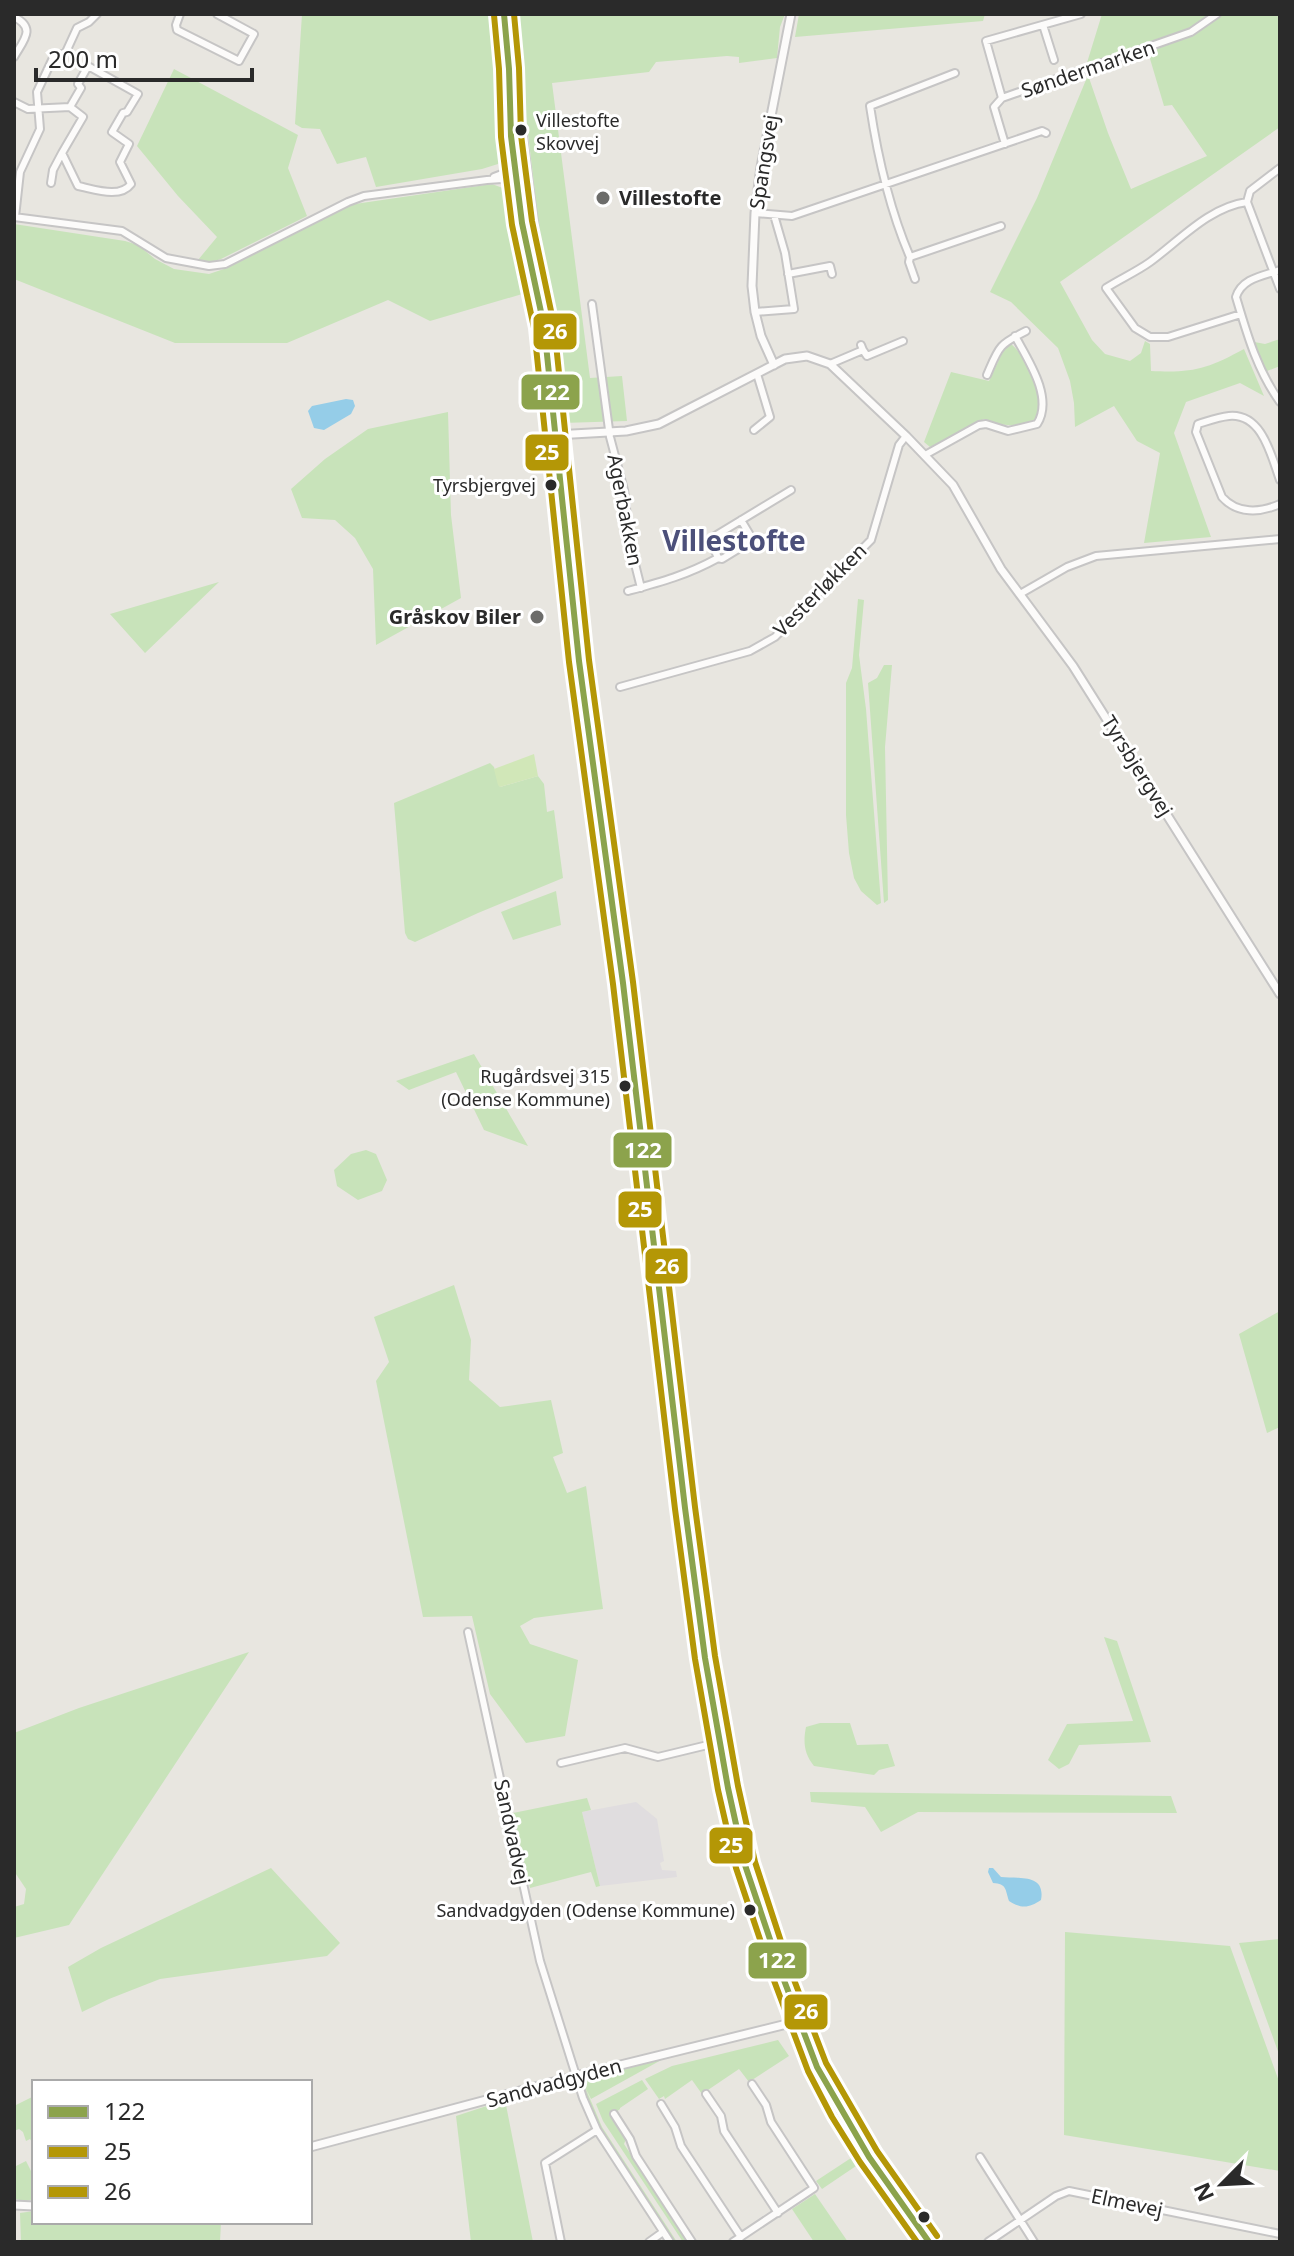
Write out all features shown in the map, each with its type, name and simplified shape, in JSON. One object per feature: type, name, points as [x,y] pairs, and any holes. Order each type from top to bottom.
[{"type":"main road","points":[[504,14],[508,43],[509,112],[526,207],[535,232],[579,661],[634,1072],[691,1555],[705,1658],[735,1823],[749,1879],[799,2021],[828,2089],[929,2242]]},
{"type":"main road","points":[[521,174],[522,223],[544,326]]},
{"type":"street","points":[[97,14],[77,28],[66,52],[53,58],[37,92],[40,129],[20,172],[14,217],[122,231],[166,258],[209,266],[225,264],[364,196],[521,174]]},
{"type":"street","points":[[180,14],[177,30],[239,61],[254,34],[217,14]]},
{"type":"street","name":"Spangsvej","points":[[774,365],[761,336],[755,312],[752,286],[755,213],[791,14]]},
{"type":"street","points":[[1002,98],[986,41],[1081,14]]},
{"type":"street","name":"Søndermarken","points":[[1005,144],[994,107],[1002,98],[1191,32],[1217,14]]},
{"type":"street","points":[[14,17],[21,21],[27,36],[14,56]]},
{"type":"street","points":[[1043,25],[1054,60]]},
{"type":"street","points":[[62,153],[78,186],[120,192],[131,184],[120,162],[129,144],[112,132],[138,94],[88,66],[78,84],[81,88],[70,107]]},
{"type":"street","points":[[915,279],[884,185],[870,106],[955,73]]},
{"type":"street","points":[[14,102],[28,109],[70,107],[83,117],[53,170],[51,183]]},
{"type":"street","points":[[755,213],[792,216],[1042,131],[1046,133]]},
{"type":"street","points":[[1280,168],[1250,191],[1247,202],[1277,271],[1280,289]]},
{"type":"street","points":[[1241,314],[1168,337],[1150,337],[1135,328],[1106,288],[1148,263],[1221,210],[1247,202]]},
{"type":"street","name":"Spangsvej","points":[[755,312],[794,309],[785,253],[774,215]]},
{"type":"street","points":[[910,257],[1001,226]]},
{"type":"street","points":[[788,274],[830,266],[832,274]]},
{"type":"street","points":[[1277,271],[1245,282],[1236,297],[1253,353],[1280,402]]},
{"type":"street","points":[[592,304],[609,432]]},
{"type":"street","points":[[987,375],[1004,341],[1026,331]]},
{"type":"street","points":[[925,455],[979,425],[1008,431],[1037,424],[1043,411],[1040,390],[1036,375],[1015,336]]},
{"type":"street","points":[[555,435],[643,429],[671,420],[795,357],[807,356],[830,364],[862,347],[867,356],[903,341]]},
{"type":"street","name":"Tyrsbjergvej","points":[[830,364],[953,485],[1001,569],[1073,666],[1280,994]]},
{"type":"street","points":[[754,430],[770,417],[757,374]]},
{"type":"street","points":[[1279,475],[1265,440],[1251,422],[1231,415],[1198,424],[1196,432],[1227,503],[1249,511],[1280,504]]},
{"type":"street","name":"Agerbakken","points":[[609,432],[624,490],[630,544],[641,588]]},
{"type":"street","name":"Vesterløkken","points":[[620,687],[750,651],[775,637],[871,540],[899,445],[906,436]]},
{"type":"street","points":[[718,558],[710,539],[791,490]]},
{"type":"street","name":"Agerbakken","points":[[628,591],[691,573],[753,540],[741,520]]},
{"type":"street","points":[[1020,594],[1067,567],[1096,556],[1280,539]]},
{"type":"street","name":"Sandvadvej","points":[[468,1632],[540,1961],[576,2076],[597,2130],[670,2242]]},
{"type":"street","points":[[561,1763],[625,1748],[658,1757],[720,1742]]},
{"type":"street","name":"Sandvadgyden","points":[[312,2146],[799,2021]]},
{"type":"street","points":[[733,2242],[814,2187],[771,2122],[766,2105],[752,2084]]},
{"type":"street","points":[[706,2094],[721,2116],[724,2131],[778,2213]]},
{"type":"street","points":[[661,2104],[675,2127],[681,2146],[741,2237]]},
{"type":"street","points":[[614,2114],[630,2139],[636,2156],[692,2242]]},
{"type":"street","points":[[561,2242],[545,2163],[597,2130]]},
{"type":"street","points":[[980,2157],[1034,2242]]},
{"type":"street","name":"Elmevej","points":[[988,2242],[1060,2194],[1073,2191],[1280,2234]]},
{"type":"street","points":[[649,2242],[663,2232]]},
{"type":"street","points":[[748,2232],[755,2242]]},
{"type":"shaded area","points":[[636,1802],[657,1819],[664,1861],[660,1863],[662,1870],[676,1871],[677,1877],[600,1886],[582,1812]]},
{"type":"green space","points":[[302,14],[492,14],[505,156],[498,164],[482,169],[376,187],[366,157],[337,164],[320,129],[302,128],[295,124]]},
{"type":"green space","points":[[514,14],[785,14],[780,27],[777,58],[739,63],[739,57],[727,56],[656,62],[649,72],[552,83],[590,378],[622,376],[627,421],[562,423]]},
{"type":"green space","points":[[799,14],[985,14],[983,21],[795,37]]},
{"type":"green space","points":[[1102,14],[1212,14],[1189,31],[1086,66]]},
{"type":"green space","points":[[1223,14],[1280,14],[1280,127],[1060,282],[1092,340],[1105,354],[1130,361],[1141,353],[1145,341],[1150,344],[1151,371],[1178,371],[1210,365],[1244,349],[1264,396],[1240,383],[1186,402],[1174,433],[1211,537],[1144,543],[1160,453],[1137,441],[1114,406],[1075,427],[1070,381],[1058,348],[1011,302],[990,292],[1037,198],[1088,75],[1131,189],[1207,156],[1172,105],[1164,106],[1148,52],[1193,35]]},
{"type":"green space","points":[[174,69],[298,135],[288,168],[307,216],[221,259],[208,263],[198,260],[217,237],[137,146]]},
{"type":"green space","points":[[492,184],[508,190],[529,292],[430,321],[388,300],[287,343],[175,343],[14,279],[14,224],[125,241],[138,245],[174,269],[209,274],[227,268],[348,205]]},
{"type":"green space","points":[[1280,339],[1280,366],[1262,373],[1249,341],[1265,344]]},
{"type":"green space","points":[[1011,344],[1026,362],[1036,386],[1039,403],[1036,420],[1010,425],[984,419],[930,447],[924,442],[951,372],[989,381],[1005,347]]},
{"type":"green space","points":[[448,412],[451,515],[461,598],[376,645],[373,569],[355,538],[335,520],[302,518],[291,489],[325,459],[368,429]]},
{"type":"green space","points":[[219,582],[145,653],[110,614]]},
{"type":"green space","points":[[858,599],[864,600],[859,655],[881,903],[877,905],[861,891],[854,878],[846,815],[846,683],[852,668]]},
{"type":"green space","points":[[884,665],[892,665],[885,747],[888,900],[884,903],[868,683],[877,678]]},
{"type":"green space","points":[[534,754],[538,776],[498,785],[494,769]]},
{"type":"green space","points":[[490,763],[500,787],[538,776],[544,784],[547,812],[554,810],[563,878],[415,942],[408,939],[394,803]]},
{"type":"green space","points":[[556,891],[561,925],[513,940],[501,912]]},
{"type":"green space","points":[[474,1054],[528,1146],[484,1130],[456,1072],[409,1090],[396,1081]]},
{"type":"green space","points":[[366,1150],[376,1154],[387,1180],[382,1191],[358,1200],[337,1186],[334,1170],[351,1154]]},
{"type":"green space","points":[[454,1285],[471,1340],[469,1380],[500,1407],[551,1400],[563,1453],[553,1457],[567,1493],[586,1486],[603,1609],[534,1618],[520,1626],[530,1644],[578,1660],[565,1736],[526,1743],[490,1694],[472,1616],[423,1617],[376,1381],[389,1362],[374,1317]]},
{"type":"green space","points":[[1280,1311],[1280,1427],[1267,1433],[1239,1334]]},
{"type":"green space","points":[[1104,1637],[1117,1641],[1151,1742],[1079,1745],[1069,1764],[1059,1769],[1048,1760],[1067,1724],[1133,1721]]},
{"type":"green space","points":[[249,1652],[69,1925],[14,1938],[14,1907],[24,1904],[26,1889],[14,1871],[14,1733],[79,1708]]},
{"type":"green space","points":[[820,1723],[850,1723],[857,1745],[888,1744],[895,1766],[879,1770],[874,1775],[814,1766],[806,1752],[805,1732],[806,1727]]},
{"type":"green space","points":[[810,1792],[1171,1796],[1177,1813],[918,1812],[881,1832],[865,1807],[811,1802]]},
{"type":"green space","points":[[587,1798],[591,1810],[582,1812],[600,1886],[596,1887],[591,1872],[530,1888],[513,1813]]},
{"type":"green space","points":[[271,1868],[340,1943],[327,1956],[160,1979],[82,2012],[68,1967],[101,1948]]},
{"type":"green space","points":[[1065,1932],[1230,1946],[1280,2084],[1280,2171],[1064,2135]]},
{"type":"green space","points":[[1280,1939],[1280,2057],[1239,1943]]},
{"type":"green space","points":[[778,2040],[789,2056],[749,2082],[739,2069],[702,2094],[692,2080],[665,2099],[664,2096],[659,2099],[645,2079],[672,2066]]},
{"type":"green space","points":[[663,2059],[591,2099],[585,2087],[602,2127],[677,2242],[674,2242],[601,2129],[588,2100],[584,2084],[588,2077]]},
{"type":"green space","points":[[642,2080],[648,2089],[611,2116],[626,2139],[624,2144],[688,2242],[683,2242],[603,2121],[596,2104]]},
{"type":"green space","points":[[32,2097],[32,2142],[30,2139],[26,2141],[19,2129],[14,2131],[14,2106]]},
{"type":"green space","points":[[505,2100],[533,2242],[471,2242],[456,2116]]},
{"type":"green space","points":[[851,2158],[856,2166],[822,2189],[816,2181]]},
{"type":"green space","points":[[26,2161],[32,2173],[32,2200],[14,2199],[14,2167]]},
{"type":"green space","points":[[815,2194],[848,2242],[814,2242],[792,2209]]},
{"type":"green space","points":[[32,2211],[32,2224],[221,2224],[220,2242],[21,2242],[20,2213]]},
{"type":"water","points":[[353,400],[355,406],[351,414],[324,430],[314,428],[308,411],[312,406]]},
{"type":"water","points":[[989,1868],[1001,1877],[1035,1881],[1041,1891],[1041,1900],[1025,1906],[1009,1901],[1003,1886],[993,1883]]},
{"type":"transit line","name":"122","points":[[504,14],[511,136],[522,223],[544,326],[579,661],[623,983],[685,1508],[705,1658],[728,1788],[745,1865],[817,2067],[869,2157],[929,2242]]},
{"type":"transit line","name":"26","points":[[514,14],[521,135],[532,221],[554,325],[589,660],[633,982],[695,1507],[715,1656],[738,1786],[755,1862],[791,1972],[826,2063],[877,2151],[937,2236]]},
{"type":"transit line","name":"25","points":[[494,15],[501,137],[512,225],[534,328],[569,662],[613,984],[675,1509],[695,1659],[718,1790],[736,1868],[808,2071],[860,2162],[917,2242]]},
{"type":"place","name":"Villestofte Skovvej","points":[[521,130]]},
{"type":"place","name":"Villestofte","points":[[603,198]]},
{"type":"place","name":"Tyrsbjergvej","points":[[551,485]]},
{"type":"place","name":"Gråskov Biler","points":[[537,617]]},
{"type":"place","name":"Rugårdsvej 315 (Odense Kommune)","points":[[625,1086]]},
{"type":"place","name":"Sandvadgyden (Odense Kommune)","points":[[750,1910]]},
{"type":"district","name":"Villestofte","points":[[734,541]]}]
